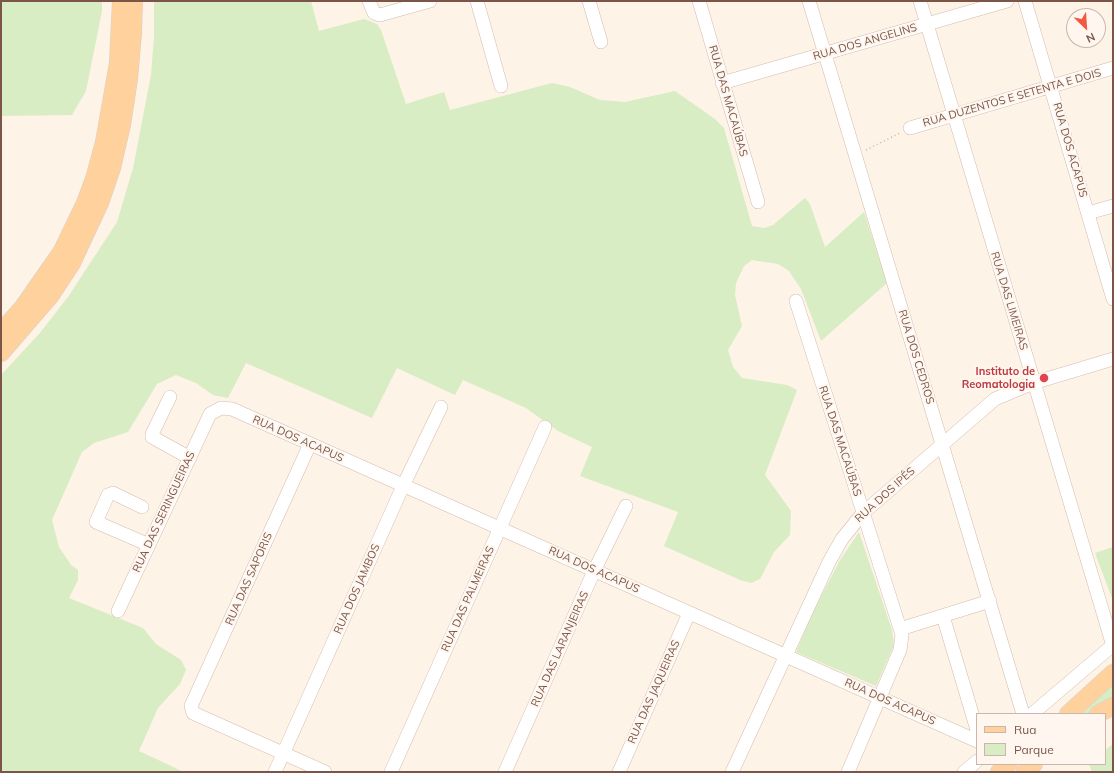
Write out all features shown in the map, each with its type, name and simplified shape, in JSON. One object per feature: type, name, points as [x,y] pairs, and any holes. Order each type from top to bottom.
[{"type":"main road","points":[[1,332],[22,307],[62,251],[85,203],[94,179],[104,142],[117,70],[120,1]]},
{"type":"main road","points":[[1,353],[26,326],[60,282],[75,257],[100,203],[112,168],[122,125],[129,79],[134,1]]},
{"type":"main road","points":[[1069,713],[1113,673]]},
{"type":"main road","points":[[1100,713],[1113,706]]},
{"type":"main road","points":[[1000,772],[1008,765]]},
{"type":"main road","points":[[1025,772],[1033,765]]},
{"type":"street","points":[[370,6],[377,15],[384,15],[430,1]]},
{"type":"street","points":[[477,1],[501,86]]},
{"type":"street","points":[[589,1],[601,42]]},
{"type":"street","name":"RUA DAS MACAÚBAS","points":[[699,1],[758,202]]},
{"type":"street","name":"RUA DOS CEDROS","points":[[809,1],[1024,713]]},
{"type":"street","name":"RUA DAS LIMEIRAS","points":[[920,1],[1113,646]]},
{"type":"street","name":"RUA DOS ANGELINS","points":[[722,83],[1007,1]]},
{"type":"street","name":"RUA DOS ACAPUS","points":[[1025,1],[1113,299]]},
{"type":"street","name":"RUA DUZENTOS E SETENTA E DOIS","points":[[910,128],[1113,68]]},
{"type":"street","points":[[1088,213],[1113,206]]},
{"type":"street","name":"RUA DAS MACAÚBAS","points":[[796,301],[900,629],[902,642],[900,650],[879,697]]},
{"type":"street","name":"RUA DOS IPÊS","points":[[732,772],[829,562],[842,539],[863,513],[995,399],[1034,383],[1113,359]]},
{"type":"street","points":[[170,397],[152,434],[152,437],[190,458]]},
{"type":"street","name":"RUA DOS ACAPUS","points":[[210,414],[220,408],[232,409],[976,741]]},
{"type":"street","name":"RUA DOS JAMBOS","points":[[276,772],[403,486],[441,408]]},
{"type":"street","name":"RUA DAS SERINGUEIRAS","points":[[118,611],[210,414]]},
{"type":"street","name":"RUA DAS PALMEIRAS","points":[[391,772],[545,427]]},
{"type":"street","name":"RUA DAS SAPORIS","points":[[284,754],[193,713],[191,706],[310,444]]},
{"type":"street","points":[[142,507],[113,493],[108,496],[96,522],[149,545]]},
{"type":"street","name":"RUA DAS LARANJEIRAS","points":[[505,772],[594,571],[626,506]]},
{"type":"street","points":[[900,629],[990,601]]},
{"type":"street","name":"RUA DAS JAQUEIRAS","points":[[619,772],[689,613]]},
{"type":"street","points":[[943,616],[976,727]]},
{"type":"street","points":[[1033,713],[1113,646]]},
{"type":"street","points":[[848,772],[879,697]]},
{"type":"street","points":[[284,754],[325,772]]},
{"type":"street","points":[[964,772],[976,762]]},
{"type":"path","points":[[856,156],[910,128]]},
{"type":"green space","points":[[1,1],[102,1],[102,11],[86,91],[72,115],[1,116]]},
{"type":"green space","points":[[154,1],[311,1],[319,31],[364,19],[377,24],[381,30],[406,104],[444,92],[450,110],[552,83],[570,87],[600,100],[625,102],[675,91],[715,119],[724,128],[752,226],[764,228],[773,225],[805,198],[810,204],[825,247],[864,212],[887,283],[821,341],[801,289],[789,271],[778,264],[752,260],[744,266],[736,283],[735,295],[742,326],[728,350],[733,367],[742,378],[787,385],[797,390],[765,475],[791,511],[790,535],[774,552],[760,579],[751,583],[740,580],[664,546],[678,512],[580,476],[592,447],[558,431],[526,408],[463,380],[455,395],[397,368],[372,418],[246,363],[228,398],[213,395],[196,383],[176,375],[157,384],[128,432],[94,443],[82,452],[52,520],[59,547],[71,565],[78,570],[78,580],[69,598],[143,628],[156,644],[181,660],[186,670],[180,684],[158,708],[139,751],[184,772],[1,772],[1,375],[39,334],[68,297],[117,222],[133,168],[151,75],[154,36]]},
{"type":"green space","points":[[859,532],[892,630],[894,645],[876,686],[796,652],[813,612],[840,560]]},
{"type":"green space","points":[[1113,547],[1113,601],[1095,553]]},
{"type":"green space","points":[[1113,681],[1113,700],[1089,713],[1076,713]]},
{"type":"green space","points":[[1113,744],[1113,772],[1092,772],[1089,765],[1106,765],[1106,749]]},
{"type":"place","name":"Instituto de Reomatologia","points":[[1044,378]]}]
